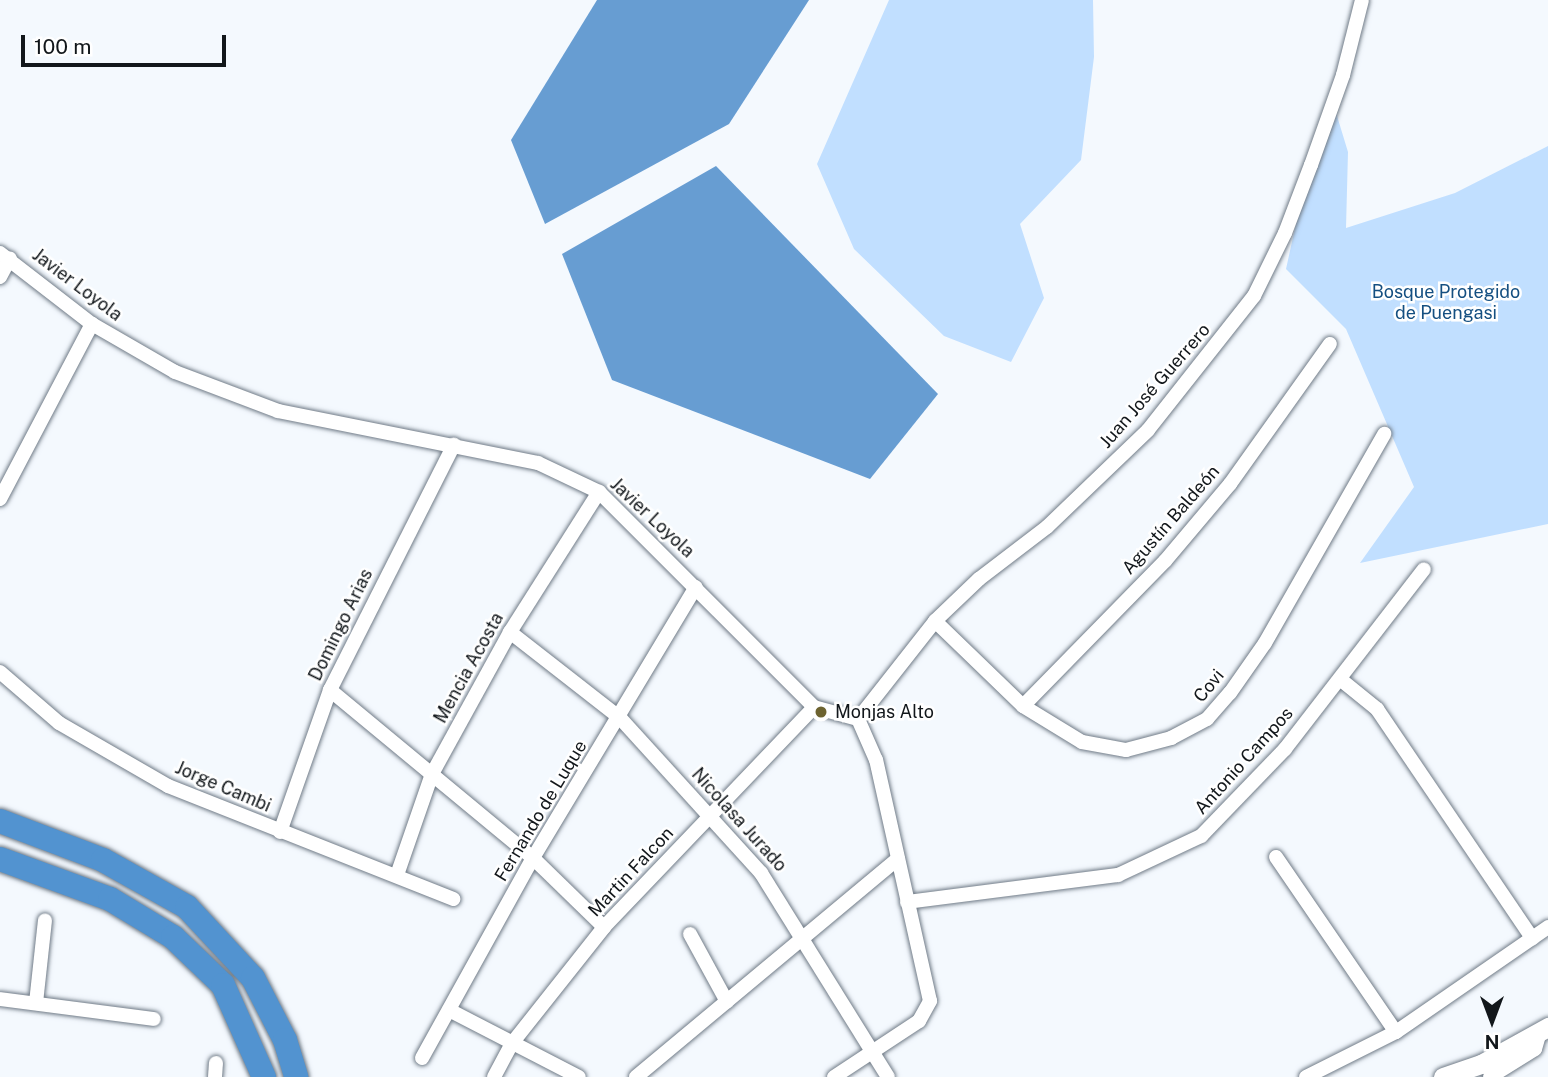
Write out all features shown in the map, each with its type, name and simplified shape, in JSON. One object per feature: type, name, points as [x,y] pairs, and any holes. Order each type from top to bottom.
[{"type":"highway","points":[[0,821],[103,860],[187,907],[253,978],[285,1040],[296,1077]]},
{"type":"highway","points":[[0,859],[110,899],[173,937],[223,985],[264,1077]]},
{"type":"street","name":"Juan José Guerrero","points":[[858,719],[935,621],[979,579],[1047,527],[1148,430],[1254,296],[1303,188],[1343,75],[1362,0]]},
{"type":"street","points":[[0,276],[5,256]]},
{"type":"street","name":"Javier Loyola","points":[[5,256],[92,324],[175,372],[278,411],[454,444],[538,463],[599,492],[814,707]]},
{"type":"street","points":[[0,499],[92,324]]},
{"type":"street","name":"Agustín Baldeón","points":[[1023,706],[1165,561],[1230,484],[1330,344]]},
{"type":"street","name":"Covi","points":[[935,621],[1023,706],[1082,742],[1101,748],[1150,746],[1207,719],[1265,643],[1384,434]]},
{"type":"street","name":"Domingo Arias","points":[[280,832],[330,691],[454,444]]},
{"type":"street","name":"Mencia Acosta","points":[[397,875],[432,774],[510,632],[599,492]]},
{"type":"street","name":"Antonio Campos","points":[[907,902],[1118,875],[1201,836],[1284,749],[1424,569]]},
{"type":"street","name":"Fernando de Luque","points":[[422,1058],[533,858],[620,718],[696,587]]},
{"type":"street","name":"Nicolasa Jurado","points":[[510,632],[620,718],[776,891],[888,1077]]},
{"type":"street","name":"Jorge Cambi","points":[[0,672],[58,723],[169,786],[453,899]]},
{"type":"street","points":[[1340,679],[1377,709],[1532,938]]},
{"type":"street","points":[[330,691],[533,858],[604,928]]},
{"type":"street","points":[[814,707],[858,719],[876,760],[928,1010],[919,1021],[834,1077]]},
{"type":"street","name":"Martin Falcon","points":[[494,1077],[513,1042],[604,928],[814,707]]},
{"type":"street","points":[[1276,857],[1396,1032]]},
{"type":"street","points":[[636,1077],[898,859]]},
{"type":"street","points":[[36,1003],[45,920]]},
{"type":"street","points":[[1306,1077],[1396,1032],[1548,927]]},
{"type":"street","points":[[690,934],[727,1002]]},
{"type":"street","points":[[0,999],[154,1019]]},
{"type":"street","points":[[449,1010],[579,1077]]},
{"type":"street","points":[[1443,1077],[1481,1064],[1544,1029]]},
{"type":"street","points":[[1490,1077],[1535,1049],[1544,1029]]},
{"type":"green space","points":[[889,0],[1093,0],[1094,57],[1081,160],[1020,224],[1044,298],[1011,362],[944,336],[854,249],[817,164]]},
{"type":"green space","name":"Bosque Protegido de Puengasi","points":[[1334,106],[1348,152],[1346,228],[1455,193],[1548,146],[1548,524],[1360,563],[1414,487],[1346,329],[1286,269],[1301,201]]},
{"type":"water","points":[[597,0],[809,0],[729,124],[545,224],[511,140]]},
{"type":"water","points":[[716,166],[938,394],[870,479],[612,380],[562,254]]},
{"type":"place","name":"Monjas Alto","points":[[821,712]]}]
